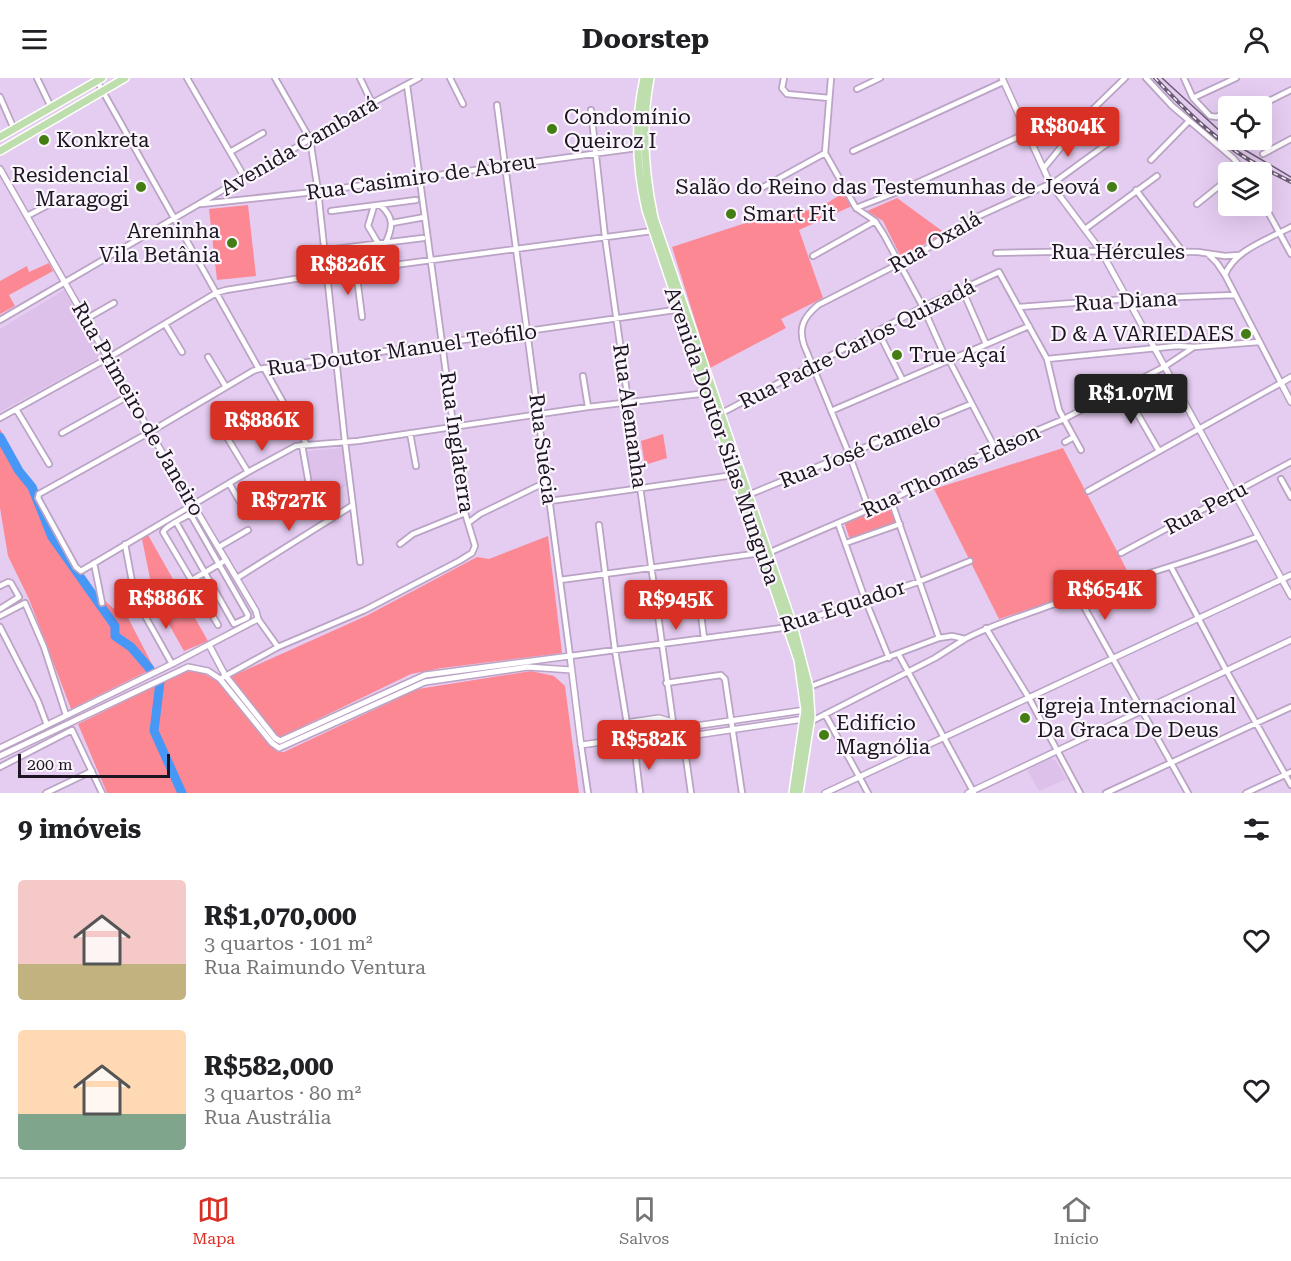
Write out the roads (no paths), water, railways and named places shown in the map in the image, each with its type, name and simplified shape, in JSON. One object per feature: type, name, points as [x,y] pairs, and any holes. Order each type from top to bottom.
[{"type":"main road","points":[[0,151],[125,78]]},
{"type":"main road","name":"Avenida Doutor Silas Munguba","points":[[644,78],[638,118],[641,189],[652,231],[711,392],[734,475],[790,626],[809,687],[799,793]]},
{"type":"main road","name":"Avenida Doutor Silas Munguba","points":[[650,78],[640,147],[654,218],[682,309]]},
{"type":"main road","points":[[0,137],[100,79]]},
{"type":"main road","name":"Avenida Doutor Silas Munguba","points":[[718,415],[748,495],[764,553]]},
{"type":"main road","name":"Avenida Doutor Silas Munguba","points":[[790,626],[798,660],[807,721],[794,793]]},
{"type":"street","points":[[37,78],[51,107]]},
{"type":"street","points":[[187,78],[245,178]]},
{"type":"street","points":[[275,78],[310,140],[318,191],[360,562]]},
{"type":"street","points":[[360,78],[372,103]]},
{"type":"street","name":"Avenida Cambará","points":[[0,320],[198,204],[212,200],[372,103],[419,78]]},
{"type":"street","points":[[450,78],[463,104]]},
{"type":"street","points":[[783,78],[782,88],[787,94],[829,98]]},
{"type":"street","points":[[831,78],[825,153],[856,208],[875,221],[900,263],[948,361],[995,448]]},
{"type":"street","points":[[856,89],[880,78]]},
{"type":"street","points":[[1044,168],[1088,114],[1125,78]]},
{"type":"street","points":[[1146,78],[1189,121],[1237,162]]},
{"type":"street","points":[[1184,78],[1193,98],[1212,117],[1218,114]]},
{"type":"street","points":[[1193,98],[1236,78]]},
{"type":"street","points":[[100,79],[103,91],[216,293],[305,445],[311,496]]},
{"type":"street","points":[[853,151],[1002,80],[1050,183],[1101,251],[1291,596]]},
{"type":"street","name":"Rua Inglaterra","points":[[223,677],[278,647],[365,610],[469,555],[475,546],[465,513],[407,85]]},
{"type":"street","points":[[1272,100],[1291,90]]},
{"type":"street","points":[[0,97],[14,129]]},
{"type":"street","name":"Rua Suécia","points":[[497,105],[588,793]]},
{"type":"street","name":"Rua Alemanha","points":[[591,110],[627,403],[666,683],[674,724]]},
{"type":"street","points":[[1151,160],[1189,121]]},
{"type":"street","points":[[230,152],[263,133]]},
{"type":"street","points":[[856,208],[897,192],[1027,133]]},
{"type":"street","points":[[1263,154],[1291,139]]},
{"type":"street","name":"Rua Oxalá","points":[[813,366],[800,334],[808,314],[818,305],[936,243],[970,220],[1056,181],[1111,141]]},
{"type":"street","name":"Rua Casimiro de Abreu","points":[[212,200],[318,191],[640,147]]},
{"type":"street","points":[[758,190],[825,153]]},
{"type":"street","name":"Rua Primeiro de Janeiro","points":[[0,169],[150,432],[237,578],[257,613],[258,619],[278,647]]},
{"type":"street","points":[[1084,229],[1156,176]]},
{"type":"street","points":[[1197,204],[1218,187]]},
{"type":"street","points":[[1136,190],[1182,252]]},
{"type":"street","points":[[331,211],[416,201]]},
{"type":"street","points":[[27,216],[54,202]]},
{"type":"street","points":[[380,205],[391,217],[391,232],[387,242]]},
{"type":"street","points":[[374,206],[368,226],[378,243]]},
{"type":"street","points":[[1270,216],[1291,254]]},
{"type":"street","points":[[392,223],[425,217]]},
{"type":"street","points":[[813,256],[875,221]]},
{"type":"street","points":[[1225,275],[1228,267],[1239,255],[1291,227]]},
{"type":"street","points":[[0,418],[108,358],[216,293],[261,283],[652,231]]},
{"type":"street","points":[[334,249],[423,237]]},
{"type":"street","name":"Rua Hércules","points":[[996,252],[1101,251],[1239,255]]},
{"type":"street","points":[[1208,254],[1225,275],[1291,402]]},
{"type":"street","points":[[356,270],[362,317]]},
{"type":"street","name":"Rua Padre Carlos Quixadá","points":[[718,415],[923,307],[999,272],[1019,307]]},
{"type":"street","points":[[962,289],[986,344]]},
{"type":"street","name":"Rua Diana","points":[[1019,307],[1127,299],[1234,296]]},
{"type":"street","points":[[86,319],[114,303]]},
{"type":"street","points":[[1019,307],[1047,359],[1056,401],[1081,450]]},
{"type":"street","name":"Rua Doutor Manuel Teófilo","points":[[94,563],[81,571],[77,570],[38,498],[42,493],[226,387],[262,369],[682,309]]},
{"type":"street","points":[[165,324],[182,352]]},
{"type":"street","points":[[831,411],[1029,326]]},
{"type":"street","points":[[878,331],[902,379]]},
{"type":"street","points":[[1047,359],[1177,346],[1194,347],[1259,342]]},
{"type":"street","name":"Rua Thomas Edson","points":[[560,580],[764,553],[891,500],[995,448],[1064,418],[1164,367],[1194,347]]},
{"type":"street","points":[[208,357],[226,387]]},
{"type":"street","points":[[813,366],[869,509]]},
{"type":"street","points":[[584,376],[588,408]]},
{"type":"street","points":[[1088,491],[1291,377]]},
{"type":"street","points":[[1122,387],[1159,451]]},
{"type":"street","points":[[102,603],[94,563],[291,448],[711,392]]},
{"type":"street","points":[[62,433],[130,395]]},
{"type":"street","name":"Rua José Camelo","points":[[748,495],[971,404]]},
{"type":"street","points":[[16,409],[49,464]]},
{"type":"street","points":[[410,433],[416,466]]},
{"type":"street","points":[[1065,442],[1074,437]]},
{"type":"street","points":[[228,439],[248,472]]},
{"type":"street","name":"Rua Peru","points":[[1121,554],[1291,462]]},
{"type":"street","points":[[550,501],[734,475]]},
{"type":"street","points":[[1281,479],[1291,497]]},
{"type":"street","points":[[468,524],[480,514],[548,481]]},
{"type":"street","points":[[229,483],[247,514]]},
{"type":"street","points":[[891,500],[939,638]]},
{"type":"street","points":[[237,578],[353,505]]},
{"type":"street","points":[[400,544],[412,534],[465,513]]},
{"type":"street","points":[[176,522],[234,624],[247,618],[248,615],[192,517],[188,515],[176,522],[164,529],[163,532],[218,625]]},
{"type":"street","points":[[838,523],[889,658]]},
{"type":"street","points":[[846,543],[900,524]]},
{"type":"street","points":[[599,525],[627,724],[623,739]]},
{"type":"street","points":[[219,547],[248,530]]},
{"type":"street","points":[[623,739],[635,751],[669,747],[679,738],[782,722],[807,721],[935,658],[986,628],[1257,537]]},
{"type":"street","points":[[124,610],[136,603],[125,544]]},
{"type":"street","points":[[192,580],[226,560]]},
{"type":"street","name":"Rua Equador","points":[[570,656],[790,626],[918,582],[970,561]]},
{"type":"street","points":[[1170,567],[1256,723],[1288,774],[1291,785]]},
{"type":"street","points":[[825,793],[1291,574]]},
{"type":"street","points":[[0,586],[10,582],[19,597],[0,609]]},
{"type":"street","points":[[697,584],[704,638]]},
{"type":"street","points":[[1078,596],[1188,793]]},
{"type":"street","points":[[0,616],[25,603],[44,647],[66,715]]},
{"type":"street","points":[[140,607],[172,664]]},
{"type":"street","points":[[0,748],[258,619]]},
{"type":"street","points":[[0,627],[37,698],[46,725]]},
{"type":"street","points":[[986,628],[1029,698],[1080,793]]},
{"type":"street","points":[[809,687],[939,638],[952,636],[965,639]]},
{"type":"street","points":[[899,655],[972,792],[1291,640]]},
{"type":"street","points":[[209,645],[223,677],[278,748],[283,748],[416,686],[434,680],[528,667],[571,670]]},
{"type":"street","points":[[0,756],[183,668],[202,669],[223,677],[280,741],[425,675],[570,656]]},
{"type":"street","points":[[552,657],[560,662],[559,666],[554,668]]},
{"type":"street","points":[[666,683],[721,675],[725,678],[742,793]]},
{"type":"street","points":[[1106,793],[1291,707]]},
{"type":"street","points":[[346,710],[350,717]]},
{"type":"street","points":[[627,724],[659,718],[681,728],[805,710]]},
{"type":"street","points":[[781,714],[782,722]]},
{"type":"street","points":[[825,714],[868,793]]},
{"type":"street","points":[[70,723],[102,793]]},
{"type":"street","points":[[674,724],[691,793]]},
{"type":"street","points":[[0,767],[72,730]]},
{"type":"street","points":[[581,745],[623,739]]},
{"type":"street","points":[[635,751],[640,793]]},
{"type":"street","points":[[45,793],[92,771]]},
{"type":"street","points":[[1246,793],[1288,774]]},
{"type":"waterway","points":[[0,437],[19,471],[32,487],[52,537],[115,626],[115,636],[131,647],[150,669]]},
{"type":"waterway","points":[[160,682],[154,731],[182,793]]},
{"type":"tram line","points":[[1162,78],[1233,143],[1291,177]]},
{"type":"railway","points":[[1155,78],[1209,131],[1251,161],[1291,182]]},
{"type":"place","name":"Condomínio Queiroz I","points":[[552,129]]},
{"type":"place","name":"Konkreta","points":[[44,140]]},
{"type":"place","name":"Residencial Maragogi","points":[[141,187]]},
{"type":"place","name":"Salão do Reino das Testemunhas de Jeová","points":[[1112,187]]},
{"type":"place","name":"Smart Fit","points":[[731,214]]},
{"type":"place","name":"Areninha Vila Betânia","points":[[232,243]]},
{"type":"place","name":"D & A VARIEDAES","points":[[1246,334]]},
{"type":"place","name":"True Açaí","points":[[897,355]]},
{"type":"place","name":"Igreja Internacional Da Graca De Deus","points":[[1025,718]]},
{"type":"place","name":"Edifício Magnólia","points":[[824,735]]}]
